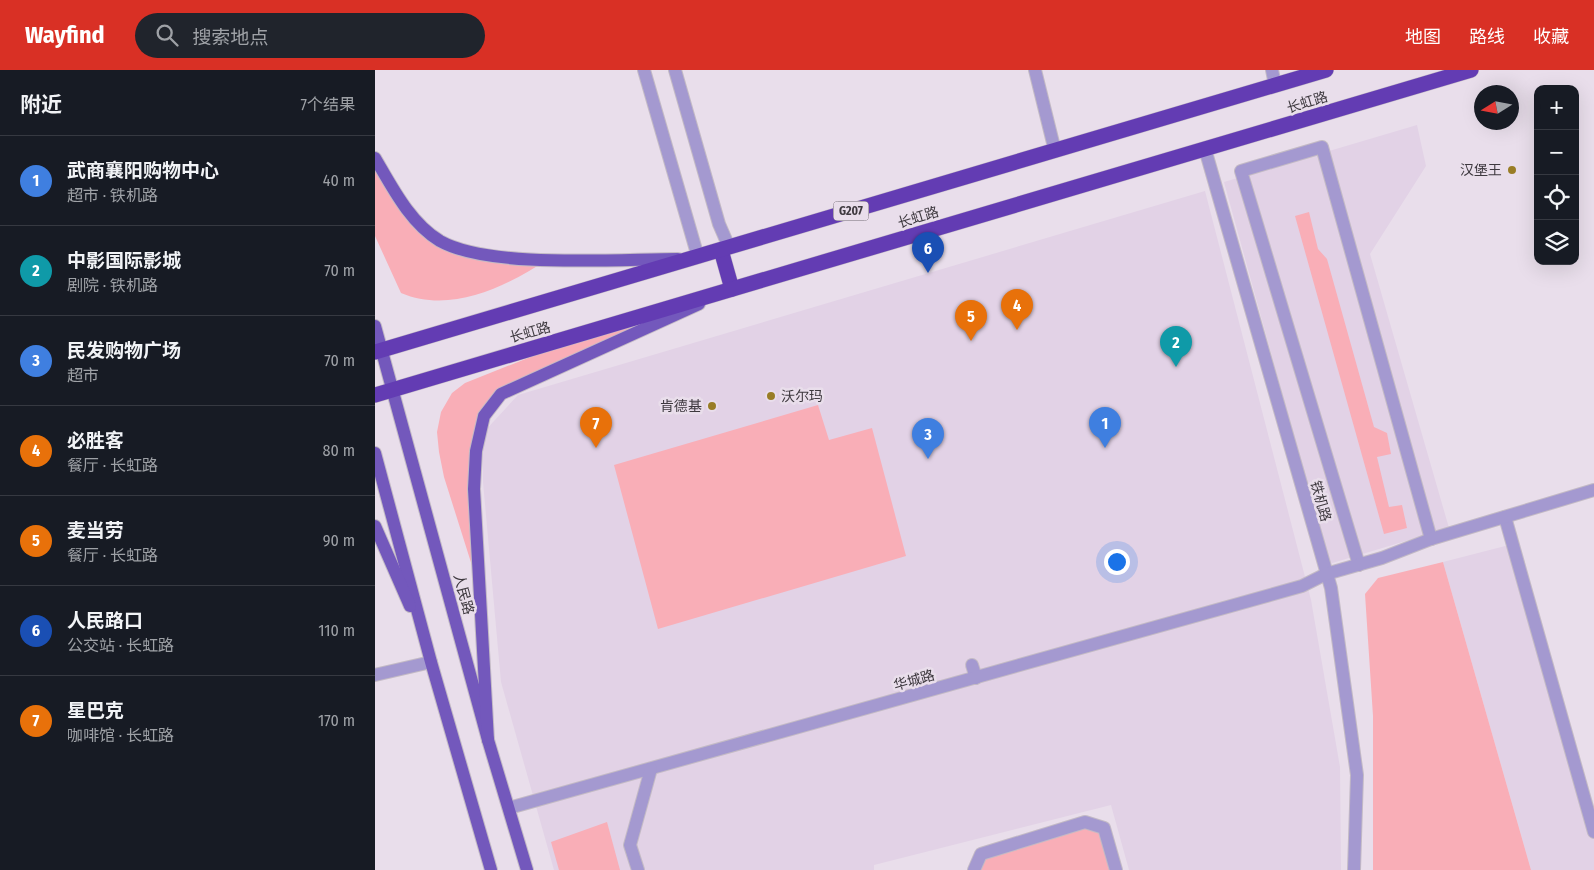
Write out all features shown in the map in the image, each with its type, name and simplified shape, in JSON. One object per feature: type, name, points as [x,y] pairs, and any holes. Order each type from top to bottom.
[{"type":"highway","name":"长虹路","points":[[378,351],[1326,70]]},
{"type":"highway","name":"长虹路","points":[[375,395],[1471,70]]},
{"type":"highway","points":[[725,248],[730,290]]},
{"type":"main road","points":[[375,158],[397,196],[419,223],[439,240],[458,249],[498,257],[548,259],[692,258]]},
{"type":"main road","points":[[488,740],[474,489],[476,451],[484,416],[501,394],[730,290]]},
{"type":"main road","name":"人民路","points":[[375,326],[378,351],[394,389],[488,740],[527,870]]},
{"type":"main road","points":[[375,453],[431,662],[491,870]]},
{"type":"main road","points":[[375,526],[427,645]]},
{"type":"street","points":[[644,70],[692,258]]},
{"type":"street","points":[[675,70],[725,248]]},
{"type":"street","points":[[1035,70],[1055,151]]},
{"type":"street","points":[[1272,70],[1275,85]]},
{"type":"street","points":[[1359,565],[1241,172],[1322,147],[1431,539]]},
{"type":"street","name":"铁机路","points":[[1205,149],[1331,588],[1357,775],[1354,870]]},
{"type":"street","name":"华城路","points":[[509,808],[1302,586],[1326,574],[1359,565],[1431,539],[1594,490]]},
{"type":"street","points":[[1505,517],[1594,832]]},
{"type":"street","points":[[375,676],[431,662]]},
{"type":"street","points":[[972,665],[976,678]]},
{"type":"street","points":[[637,870],[630,844],[651,769]]},
{"type":"street","points":[[974,870],[981,854],[1085,822],[1104,828],[1116,870]]},
{"type":"shaded area","points":[[1417,125],[1426,166],[1370,254],[1449,528],[1329,564],[1224,182]]},
{"type":"shaded area","points":[[375,158],[419,223],[458,249],[548,259],[496,288],[458,299],[420,299],[401,293],[375,236]]},
{"type":"shaded area","points":[[1205,191],[1311,600],[1340,767],[1341,870],[1129,870],[1111,805],[874,865],[874,870],[554,870],[501,682],[483,482],[482,434],[518,395]]},
{"type":"shaded area","points":[[1309,212],[1318,249],[1327,259],[1374,427],[1387,433],[1391,454],[1377,457],[1389,507],[1402,505],[1407,528],[1384,534],[1295,216]]},
{"type":"shaded area","points":[[687,310],[501,394],[484,416],[476,451],[480,591],[444,477],[439,452],[437,432],[441,412],[452,393],[465,383],[543,352]]},
{"type":"shaded area","points":[[818,405],[829,440],[872,428],[906,556],[658,629],[614,465]]},
{"type":"shaded area","points":[[1513,544],[1594,832],[1594,870],[1531,870],[1443,562]]},
{"type":"shaded area","points":[[1443,562],[1531,870],[1373,870],[1373,716],[1365,594],[1378,578]]},
{"type":"shaded area","points":[[607,822],[620,870],[559,870],[551,842]]},
{"type":"shaded area","points":[[1085,822],[1104,828],[1116,870],[974,870],[981,854]]},
{"type":"place","name":"汉堡王","points":[[1512,170]]},
{"type":"place","name":"人民路口","points":[[928,273]]},
{"type":"place","name":"必胜客","points":[[1017,330]]},
{"type":"place","name":"麦当劳","points":[[971,341]]},
{"type":"place","name":"中影国际影城","points":[[1176,367]]},
{"type":"place","name":"沃尔玛","points":[[771,396]]},
{"type":"place","name":"肯德基","points":[[712,406]]},
{"type":"place","name":"星巴克","points":[[596,448]]},
{"type":"place","name":"武商襄阳购物中心","points":[[1105,448]]},
{"type":"place","name":"民发购物广场","points":[[928,459]]}]
